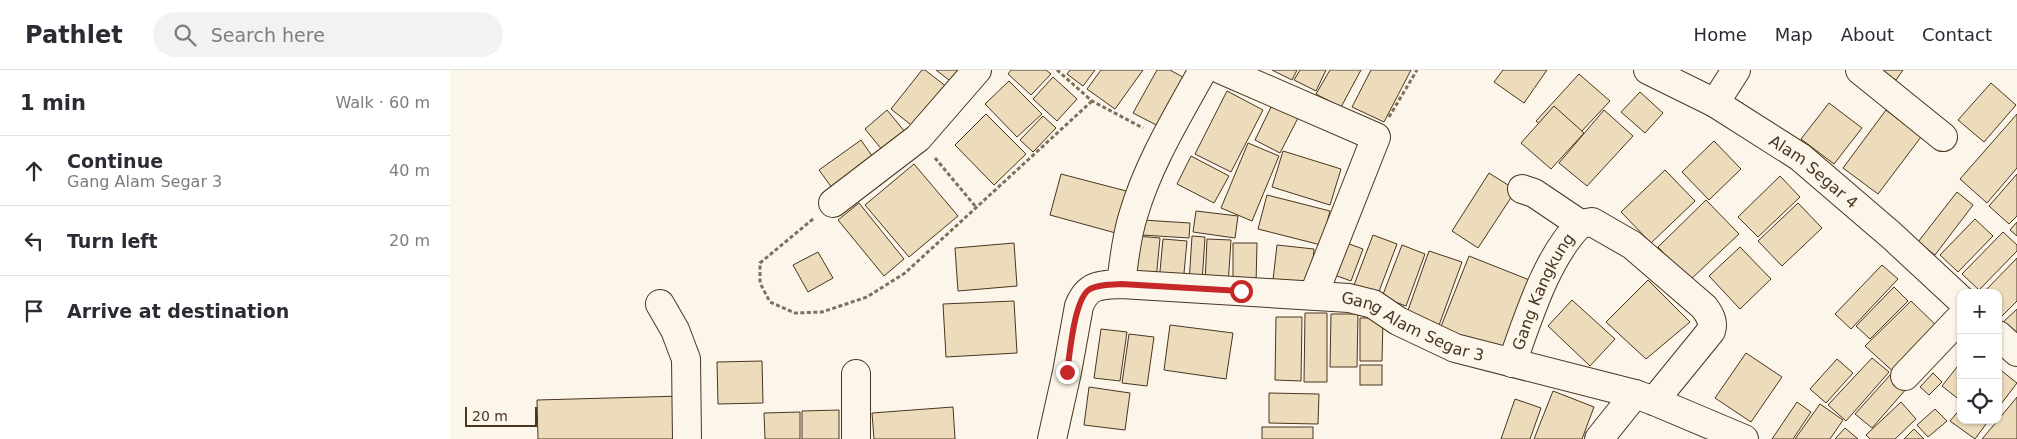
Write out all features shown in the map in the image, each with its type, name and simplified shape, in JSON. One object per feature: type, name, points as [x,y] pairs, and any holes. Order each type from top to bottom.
[{"type":"street","points":[[833,203],[918,138],[977,70]]},
{"type":"street","points":[[1121,284],[1127,239],[1140,194],[1165,140],[1203,70]]},
{"type":"street","points":[[1222,70],[1376,137],[1314,294]]},
{"type":"street","name":"Alam Segar 4","points":[[1648,70],[1715,103],[1800,157],[1891,235],[1957,296]]},
{"type":"street","points":[[1715,103],[1736,70]]},
{"type":"street","points":[[1860,70],[1943,137]]},
{"type":"street","points":[[1522,189],[1534,192],[1580,224],[1592,222],[1632,245],[1704,307],[1711,319],[1711,332],[1645,398],[1599,439]]},
{"type":"street","name":"Gang Kangkung","points":[[1512,363],[1545,278],[1569,234],[1580,224]]},
{"type":"street","name":"Gang Alam Segar 3","points":[[1052,439],[1079,306],[1088,290],[1101,285],[1121,284],[1314,294],[1349,298],[1372,304],[1398,321],[1455,348],[1645,398],[1744,439]]},
{"type":"street","points":[[660,304],[675,330],[686,359],[687,439]]},
{"type":"street","points":[[1905,376],[1957,321]]},
{"type":"street","points":[[2002,339],[2017,352]]},
{"type":"street","points":[[856,374],[856,439]]},
{"type":"path","points":[[1057,70],[1092,100],[1165,140]]},
{"type":"path","points":[[1376,137],[1417,70]]},
{"type":"path","points":[[833,203],[760,263],[760,284],[770,302],[795,313],[822,312],[867,298],[905,273],[1092,100]]},
{"type":"path","points":[[918,138],[976,207]]},
{"type":"building","points":[[922,70],[925,70],[952,91],[920,132],[891,109]]},
{"type":"building","points":[[936,70],[973,70],[959,88]]},
{"type":"building","points":[[1011,70],[1046,70],[1051,74],[1031,95],[1008,74]]},
{"type":"building","points":[[1070,70],[1095,70],[1083,86],[1067,74]]},
{"type":"building","points":[[1101,70],[1143,70],[1115,109],[1087,89]]},
{"type":"building","points":[[1157,70],[1170,70],[1190,81],[1164,129],[1133,113]]},
{"type":"building","points":[[1272,70],[1297,70],[1292,80]]},
{"type":"building","points":[[1300,70],[1326,70],[1316,91],[1294,80]]},
{"type":"building","points":[[1330,70],[1361,70],[1341,107],[1316,94]]},
{"type":"building","points":[[1371,70],[1411,70],[1384,122],[1352,107]]},
{"type":"building","points":[[1503,70],[1547,70],[1524,103],[1494,82]]},
{"type":"building","points":[[1880,70],[1903,70],[1896,80]]},
{"type":"building","points":[[1579,74],[1610,101],[1566,148],[1536,121]]},
{"type":"building","points":[[1053,77],[1077,99],[1057,121],[1033,99]]},
{"type":"building","points":[[1009,81],[1042,114],[1017,137],[985,104]]},
{"type":"building","points":[[1991,83],[2016,105],[1984,142],[1958,120]]},
{"type":"building","points":[[1227,91],[1263,110],[1231,172],[1195,154]]},
{"type":"building","points":[[1640,92],[1663,113],[1645,133],[1621,112]]},
{"type":"building","points":[[1829,103],[1862,128],[1834,164],[1801,139]]},
{"type":"building","points":[[1272,105],[1298,118],[1280,153],[1255,140]]},
{"type":"building","points":[[1554,106],[1584,133],[1551,169],[1521,143]]},
{"type":"building","points":[[887,110],[910,138],[888,157],[865,129]]},
{"type":"building","points":[[1604,110],[1633,136],[1587,186],[1559,163]]},
{"type":"building","points":[[1886,110],[1921,137],[1878,194],[1843,168]]},
{"type":"building","points":[[986,114],[1026,154],[994,185],[955,145]]},
{"type":"building","points":[[2017,114],[2017,168],[1987,203],[1960,179]]},
{"type":"building","points":[[1043,116],[1056,128],[1033,152],[1020,140]]},
{"type":"building","points":[[861,140],[877,163],[835,192],[819,170]]},
{"type":"building","points":[[1714,141],[1741,169],[1709,200],[1682,172]]},
{"type":"building","points":[[1248,143],[1279,156],[1252,221],[1221,208]]},
{"type":"building","points":[[1283,151],[1341,169],[1330,205],[1272,187]]},
{"type":"building","points":[[1191,156],[1229,176],[1214,203],[1177,184]]},
{"type":"building","points":[[914,164],[958,216],[909,257],[865,205]]},
{"type":"building","points":[[1665,170],[1695,201],[1651,243],[1621,212]]},
{"type":"building","points":[[1489,173],[1516,190],[1478,248],[1452,231]]},
{"type":"building","points":[[1061,174],[1134,193],[1123,235],[1050,215]]},
{"type":"building","points":[[2017,174],[2017,216],[2009,224],[1989,206]]},
{"type":"building","points":[[1780,176],[1800,197],[1758,237],[1738,217]]},
{"type":"building","points":[[1957,192],[1973,205],[1935,255],[1918,242]]},
{"type":"building","points":[[1267,195],[1330,211],[1321,245],[1258,229]]},
{"type":"building","points":[[1706,200],[1739,234],[1690,280],[1658,247]]},
{"type":"building","points":[[859,203],[904,259],[884,276],[838,220]]},
{"type":"building","points":[[1798,203],[1822,228],[1782,266],[1758,241]]},
{"type":"building","points":[[1196,211],[1238,216],[1235,238],[1193,232]]},
{"type":"building","points":[[1975,219],[1993,236],[1958,272],[1940,255]]},
{"type":"building","points":[[1142,220],[1190,223],[1189,238],[1142,235]]},
{"type":"building","points":[[2017,222],[2017,236],[2010,230]]},
{"type":"building","points":[[2003,232],[2017,245],[2017,251],[1980,289],[1962,274]]},
{"type":"building","points":[[1373,235],[1397,244],[1378,294],[1354,285]]},
{"type":"building","points":[[1137,236],[1160,238],[1156,280],[1133,278]]},
{"type":"building","points":[[1192,236],[1205,237],[1202,283],[1189,283]]},
{"type":"building","points":[[1163,239],[1187,241],[1183,284],[1159,282]]},
{"type":"building","points":[[1207,239],[1231,240],[1228,285],[1205,284]]},
{"type":"building","points":[[1341,241],[1363,249],[1351,281],[1329,273]]},
{"type":"building","points":[[1014,243],[1017,286],[958,291],[955,248]]},
{"type":"building","points":[[1233,243],[1257,243],[1256,285],[1233,284]]},
{"type":"building","points":[[1277,245],[1314,249],[1311,283],[1273,280]]},
{"type":"building","points":[[1402,245],[1425,254],[1406,306],[1382,297]]},
{"type":"building","points":[[1740,247],[1771,279],[1740,309],[1709,276]]},
{"type":"building","points":[[1429,251],[1462,262],[1438,328],[1406,316]]},
{"type":"building","points":[[818,252],[833,278],[808,292],[793,265]]},
{"type":"building","points":[[1469,256],[1537,283],[1509,356],[1440,329]]},
{"type":"building","points":[[2017,258],[2017,301],[2002,316],[2002,289],[1987,289]]},
{"type":"building","points":[[1882,265],[1898,279],[1851,329],[1835,314]]},
{"type":"building","points":[[1648,280],[1690,322],[1646,359],[1606,322]]},
{"type":"building","points":[[1894,287],[1908,301],[1870,339],[1856,326]]},
{"type":"building","points":[[1572,300],[1615,339],[1590,366],[1548,326]]},
{"type":"building","points":[[1014,301],[1017,353],[946,357],[943,304]]},
{"type":"building","points":[[1911,301],[1941,330],[1897,375],[1865,346]]},
{"type":"building","points":[[2017,309],[2017,342],[2002,327],[2002,323]]},
{"type":"building","points":[[1305,313],[1327,313],[1327,382],[1304,382]]},
{"type":"building","points":[[1331,314],[1358,314],[1357,367],[1330,367]]},
{"type":"building","points":[[1276,317],[1302,317],[1301,381],[1275,380]]},
{"type":"building","points":[[1360,318],[1383,318],[1382,361],[1360,361]]},
{"type":"building","points":[[1170,325],[1233,333],[1226,379],[1164,370]]},
{"type":"building","points":[[1101,329],[1127,332],[1120,381],[1094,378]]},
{"type":"building","points":[[1129,334],[1154,337],[1147,386],[1122,383]]},
{"type":"building","points":[[1746,353],[1782,377],[1751,422],[1715,398]]},
{"type":"building","points":[[1872,358],[1889,372],[1846,421],[1828,405]]},
{"type":"building","points":[[1837,359],[1853,373],[1826,403],[1810,389]]},
{"type":"building","points":[[762,361],[763,403],[718,404],[717,362]]},
{"type":"building","points":[[1360,365],[1382,365],[1382,385],[1360,385]]},
{"type":"building","points":[[1957,367],[1957,398],[1942,386]]},
{"type":"building","points":[[2002,371],[2017,383],[2002,403]]},
{"type":"building","points":[[1933,373],[1942,382],[1929,395],[1920,387]]},
{"type":"building","points":[[1891,374],[1907,388],[1872,428],[1855,414]]},
{"type":"building","points":[[1089,387],[1130,393],[1125,430],[1084,425]]},
{"type":"building","points":[[1553,391],[1594,407],[1582,439],[1534,439]]},
{"type":"building","points":[[1269,393],[1319,394],[1318,424],[1269,423]]},
{"type":"building","points":[[682,396],[684,439],[538,439],[537,400]]},
{"type":"building","points":[[2017,397],[2017,439],[1982,439],[1995,424],[2002,424],[2002,415]]},
{"type":"building","points":[[1515,399],[1541,408],[1530,439],[1501,439]]},
{"type":"building","points":[[1797,402],[1811,412],[1793,439],[1772,439]]},
{"type":"building","points":[[1901,402],[1916,419],[1895,439],[1870,439],[1866,435]]},
{"type":"building","points":[[1820,404],[1843,420],[1830,439],[1795,439]]},
{"type":"building","points":[[953,407],[955,439],[874,439],[872,413]]},
{"type":"building","points":[[1935,409],[1947,421],[1928,437],[1917,425]]},
{"type":"building","points":[[839,410],[839,439],[802,439],[802,411]]},
{"type":"building","points":[[800,412],[800,439],[765,439],[764,413]]},
{"type":"building","points":[[1957,413],[1957,424],[1986,424],[1975,439],[1950,421]]},
{"type":"building","points":[[1262,427],[1313,427],[1313,439],[1262,439]]},
{"type":"building","points":[[1845,428],[1858,439],[1835,439]]},
{"type":"building","points":[[1914,429],[1924,439],[1904,439]]},
{"type":"route","points":[[1067,372],[1079,306],[1088,290],[1101,285],[1121,284],[1241,291]]}]
